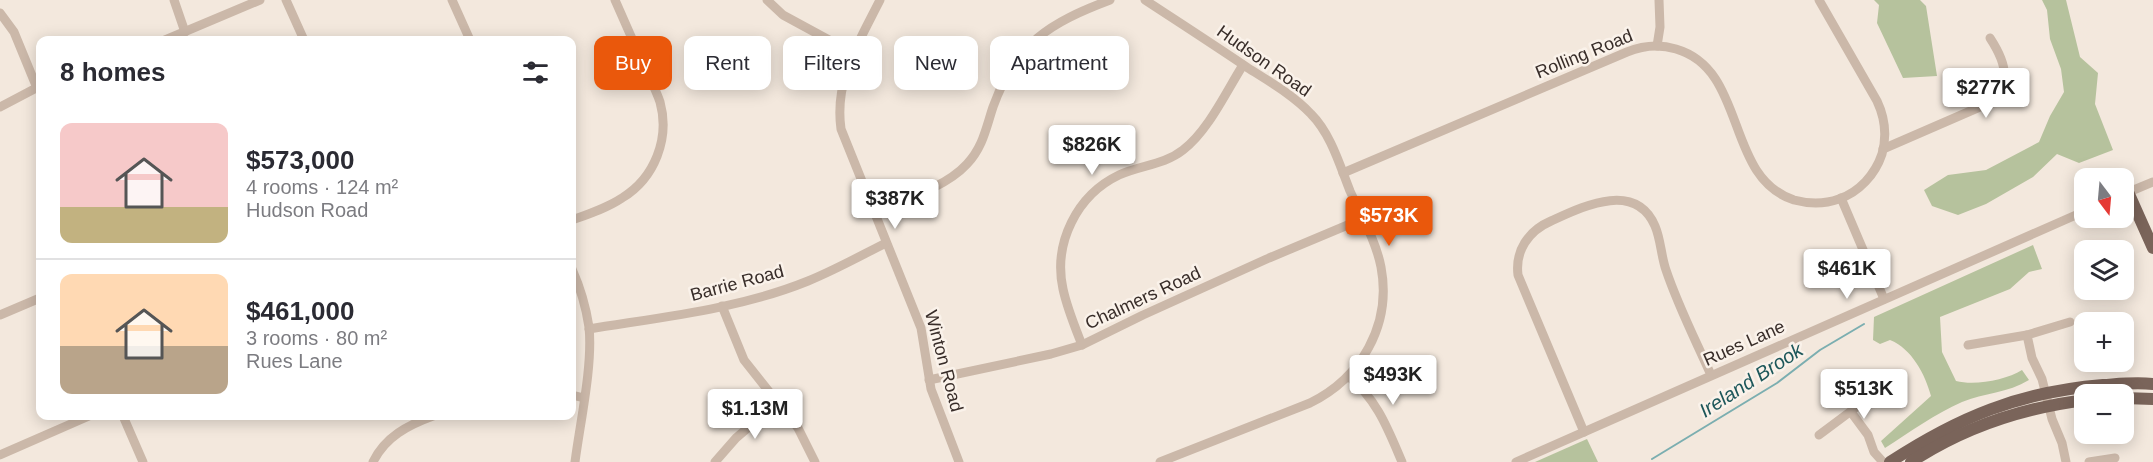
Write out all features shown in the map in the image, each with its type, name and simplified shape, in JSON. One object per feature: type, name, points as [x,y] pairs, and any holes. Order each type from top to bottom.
[{"type":"main road","points":[[2134,209],[2153,248]]},
{"type":"main road","points":[[1890,462],[1969,416],[2084,387],[2153,384]]},
{"type":"main road","points":[[1911,462],[1978,426],[2046,398],[2074,399]]},
{"type":"main road","points":[[2134,398],[2153,399]]},
{"type":"street","points":[[174,0],[185,32]]},
{"type":"street","points":[[175,36],[260,0]]},
{"type":"street","points":[[286,0],[302,36]]},
{"type":"street","points":[[452,0],[468,36]]},
{"type":"street","points":[[576,218],[604,208],[637,187],[653,165],[662,140],[663,122],[657,95],[615,0]]},
{"type":"street","points":[[767,0],[783,15],[822,36]]},
{"type":"street","name":"Winton Road","points":[[862,36],[880,0]]},
{"type":"street","points":[[874,213],[937,186],[960,171],[978,150],[1005,77],[1021,54],[1051,26],[1075,13],[1110,0]]},
{"type":"street","name":"Hudson Road","points":[[1145,0],[1289,95],[1312,115],[1330,143],[1381,266],[1383,304],[1372,341],[1360,363],[1333,390],[1310,403],[1160,462]]},
{"type":"street","points":[[1657,46],[1660,27],[1659,0]]},
{"type":"street","points":[[1819,0],[1880,108],[1885,129],[1883,149],[1870,177],[1860,187],[1841,198],[1884,299]]},
{"type":"street","points":[[0,13],[14,32],[36,80]]},
{"type":"street","points":[[1883,149],[1982,106],[1996,96],[2003,83],[2005,68],[1990,38]]},
{"type":"street","name":"Rolling Road","points":[[1343,173],[1627,52],[1657,46],[1686,53],[1699,60],[1710,71],[1723,90],[1754,166],[1773,189],[1806,203],[1827,202],[1841,198]]},
{"type":"street","points":[[1082,345],[1061,278],[1062,246],[1074,217],[1086,200],[1111,180],[1130,171],[1167,160],[1190,145],[1243,65]]},
{"type":"street","points":[[0,107],[36,89]]},
{"type":"street","name":"Winton Road","points":[[841,90],[839,118],[844,140],[921,328],[929,380],[937,408],[959,462]]},
{"type":"street","points":[[2134,190],[2153,182]]},
{"type":"street","points":[[1584,432],[1518,276],[1518,260],[1525,241],[1546,223],[1609,200],[1631,202],[1646,212],[1656,228],[1666,270],[1711,375]]},
{"type":"street","name":"Rues Lane","points":[[1516,462],[2074,216]]},
{"type":"street","name":"Chalmers Road","points":[[929,380],[1051,354],[1082,345],[1269,258],[1362,219]]},
{"type":"street","name":"Barrie Road","points":[[589,329],[722,306],[807,281],[886,243]]},
{"type":"street","points":[[575,462],[589,350],[589,329],[585,306],[576,280]]},
{"type":"street","points":[[0,315],[36,300]]},
{"type":"street","points":[[722,306],[744,360],[798,428],[815,462]]},
{"type":"street","points":[[1968,345],[2027,335],[2070,322]]},
{"type":"street","points":[[2027,335],[2032,358],[2042,379],[2066,462]]},
{"type":"street","points":[[1348,376],[1365,391],[1379,409],[1402,462]]},
{"type":"street","points":[[1820,435],[1890,382]]},
{"type":"street","points":[[576,397],[584,398]]},
{"type":"street","points":[[715,462],[736,438],[777,403]]},
{"type":"street","points":[[1851,412],[1868,435],[1874,452],[1883,462]]},
{"type":"street","points":[[0,455],[80,420]]},
{"type":"street","points":[[125,420],[143,462]]},
{"type":"street","points":[[373,462],[390,437],[422,420]]},
{"type":"street","points":[[2089,462],[2115,458]]},
{"type":"green space","points":[[1874,0],[1920,0],[1926,6],[1937,76],[1903,78],[1877,23],[1879,5]]},
{"type":"green space","points":[[2042,0],[2066,0],[2080,57],[2098,73],[2095,104],[2113,150],[2079,163],[2057,154],[2033,177],[1986,204],[1958,215],[1932,206],[1924,190],[1948,175],[1986,170],[2039,142],[2064,92],[2061,69],[2050,39],[2047,10]]},
{"type":"green space","points":[[2033,245],[2042,269],[2029,272],[2010,289],[1940,317],[1942,352],[1956,381],[1972,383],[1990,381],[2008,377],[2022,370],[2029,380],[2013,388],[1962,402],[1885,448],[1881,441],[1931,396],[1921,371],[1905,349],[1890,340],[1880,344],[1873,340],[1874,317]]},
{"type":"green space","points":[[1587,439],[1598,462],[1535,462]]},
{"type":"waterway","name":"Ireland Brook","points":[[1652,459],[1777,383],[1820,350],[1864,324]]}]
